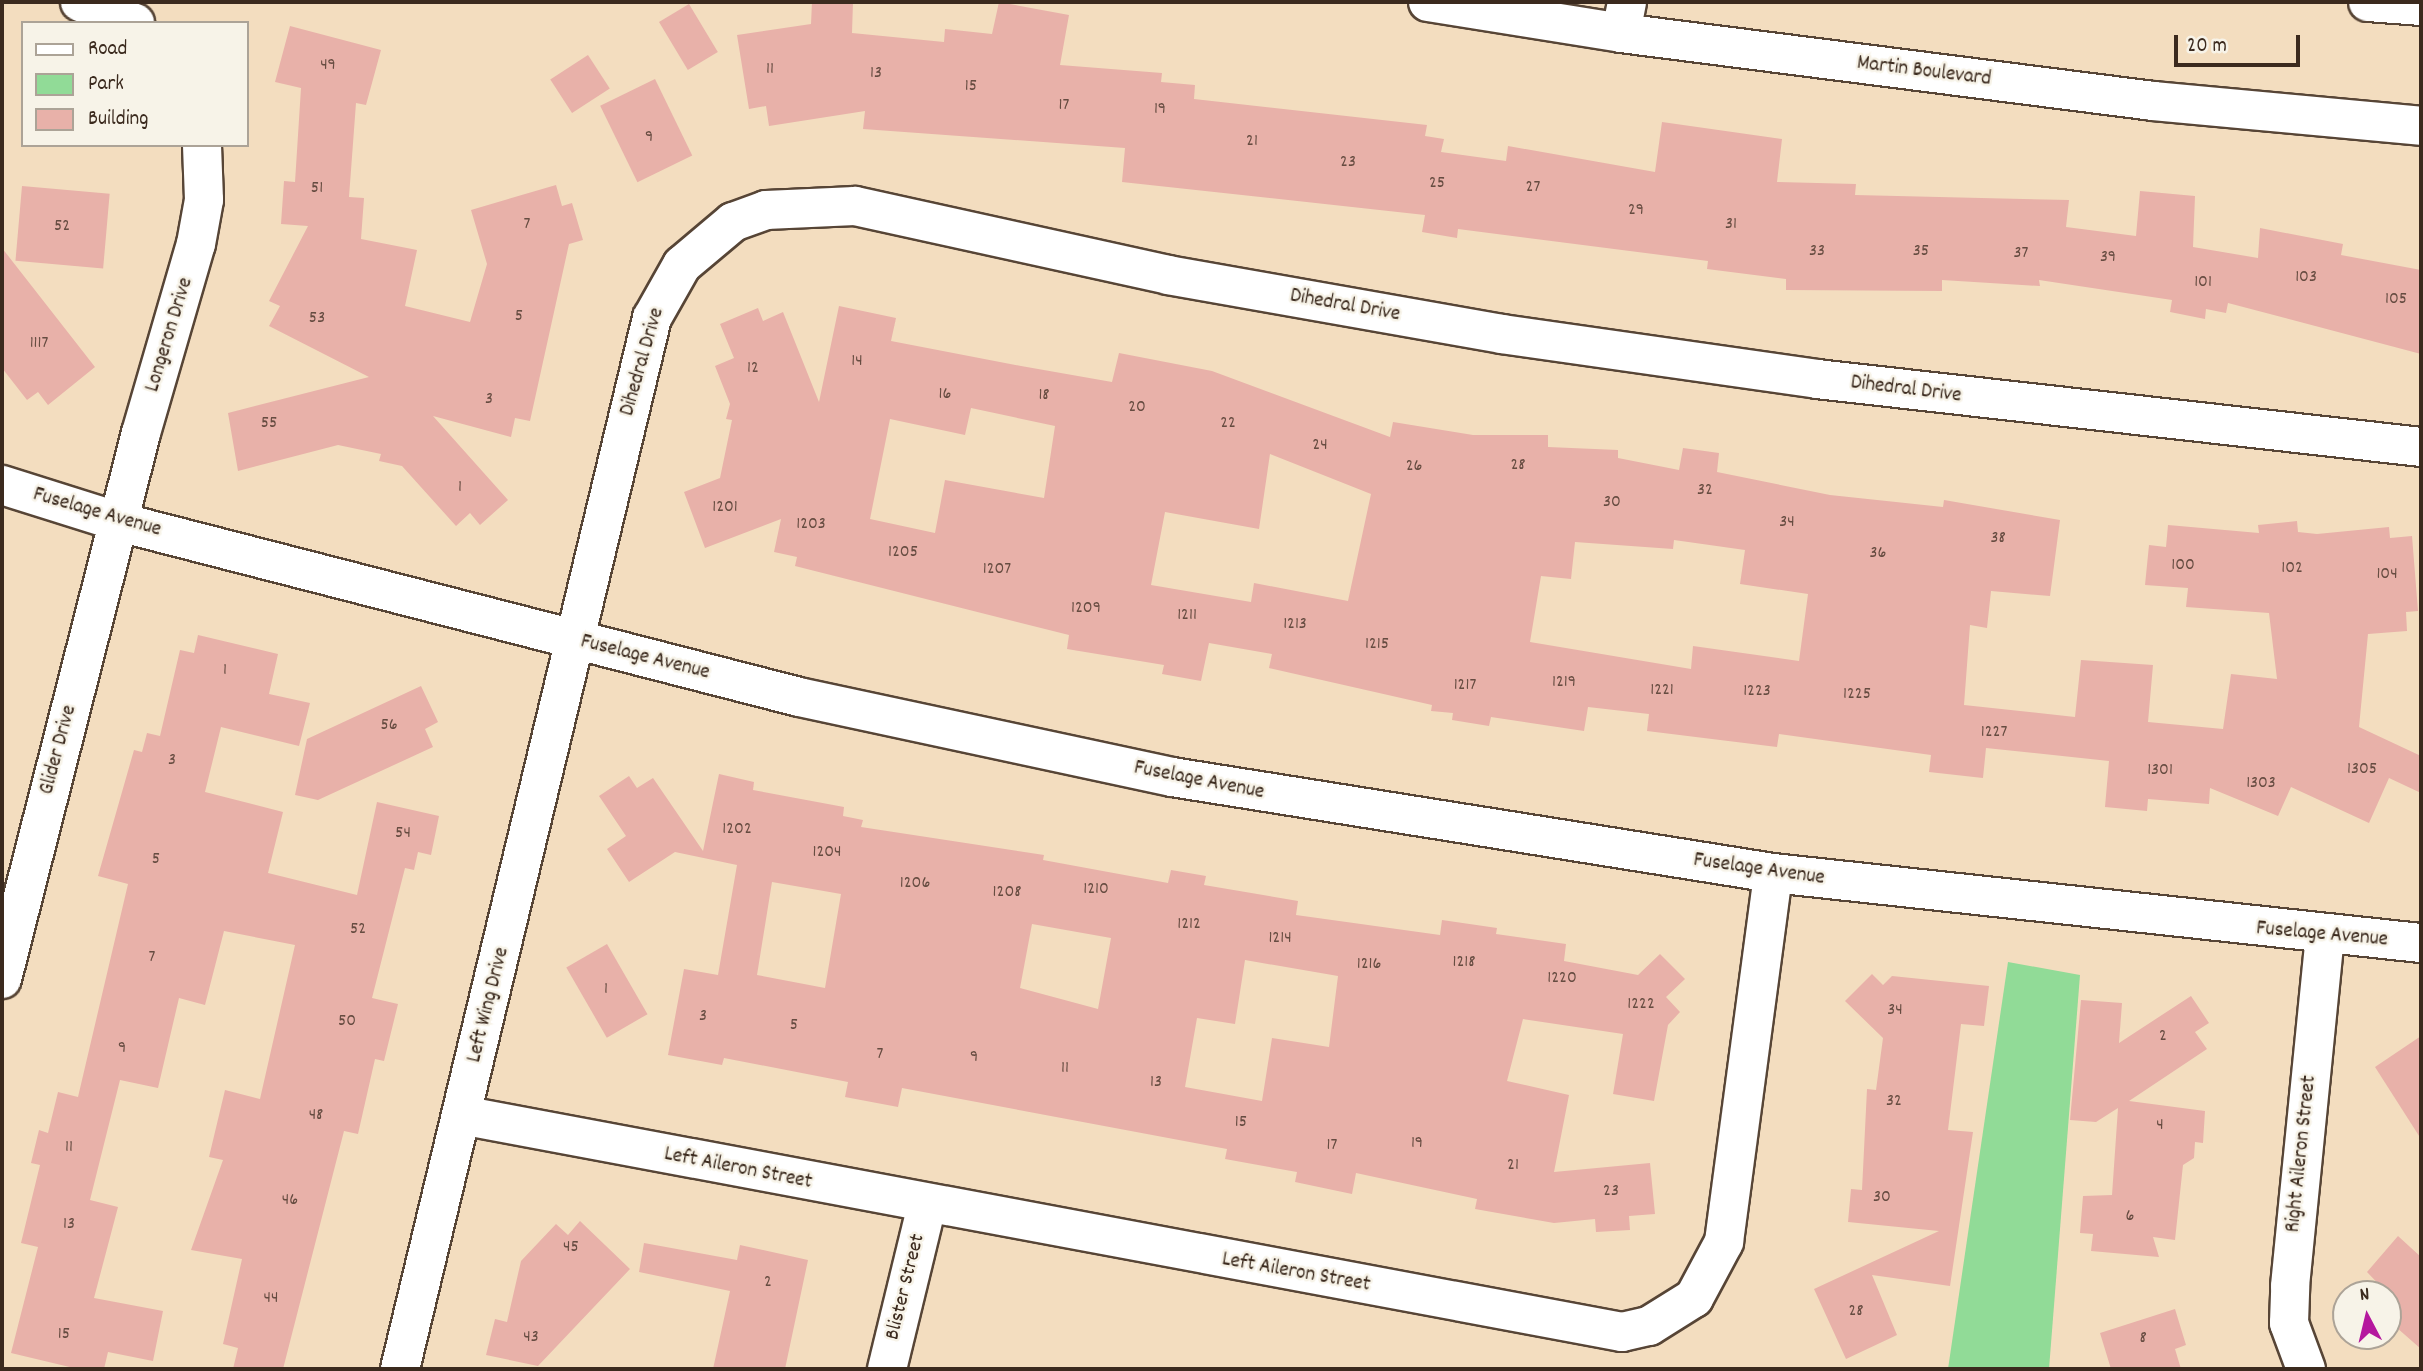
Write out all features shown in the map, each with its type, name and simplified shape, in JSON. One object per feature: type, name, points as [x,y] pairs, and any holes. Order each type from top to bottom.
[{"type":"street","points":[[80,2],[130,21]]},
{"type":"street","name":"Martin Boulevard","points":[[1428,2],[1624,18],[2152,102],[2421,126]]},
{"type":"street","points":[[2368,2],[2421,6]]},
{"type":"street","name":"Longeron Drive","points":[[120,522],[196,244],[204,200],[202,147]]},
{"type":"street","name":"Dihedral Drive","points":[[575,641],[642,354],[667,287],[704,242],[733,222],[813,204],[855,206],[1168,275],[1502,334],[1817,379],[2421,447]]},
{"type":"street","name":"Fuselage Avenue","points":[[2,485],[120,522],[575,641],[1172,777],[1773,873],[2325,937],[2421,943]]},
{"type":"street","name":"Glider Drive","points":[[2,979],[120,522]]},
{"type":"street","name":"Left Wing Drive","points":[[400,1369],[575,641]]},
{"type":"street","name":"Left Aileron Street","points":[[461,1115],[927,1205],[1622,1332],[1649,1325],[1694,1298],[1724,1242],[1773,873]]},
{"type":"street","name":"Right Aileron Street","points":[[2306,1369],[2289,1323],[2290,1286],[2325,937]]},
{"type":"street","name":"Blister Street","points":[[887,1369],[927,1205]]},
{"type":"green space","points":[[2008,962],[2080,975],[2049,1369],[1948,1369]]},
{"type":"building","points":[[812,2],[853,2],[852,33],[944,42],[945,29],[992,34],[999,2],[1069,15],[1060,65],[1162,73],[1161,82],[1195,85],[1194,99],[1427,125],[1425,136],[1444,139],[1441,152],[1506,161],[1508,146],[1655,172],[1662,122],[1782,139],[1777,182],[1856,184],[1855,195],[2069,200],[2066,227],[2136,236],[2140,191],[2195,196],[2193,247],[2258,258],[2260,228],[2343,244],[2341,255],[2421,270],[2421,354],[2228,303],[2226,313],[2206,309],[2205,319],[2170,312],[2172,300],[2039,280],[2040,286],[1942,280],[1942,291],[1786,290],[1786,279],[1707,269],[1708,261],[1458,229],[1457,238],[1422,232],[1425,215],[1122,182],[1125,148],[863,129],[865,111],[769,126],[766,106],[749,109],[737,35],[811,24]]},
{"type":"building","points":[[689,4],[718,52],[688,70],[659,22]]},
{"type":"building","points":[[290,26],[381,50],[366,105],[356,103],[349,197],[364,198],[361,239],[417,250],[405,306],[470,322],[487,264],[471,210],[556,185],[562,206],[572,203],[583,240],[569,244],[530,421],[515,418],[511,437],[433,416],[508,500],[480,525],[470,513],[456,526],[402,466],[379,461],[381,454],[338,445],[238,471],[228,413],[369,377],[269,326],[280,306],[269,301],[308,226],[281,224],[284,181],[295,182],[301,88],[275,82]]},
{"type":"building","points":[[588,55],[610,89],[572,113],[550,80]]},
{"type":"building","points":[[655,79],[692,155],[637,182],[600,106]]},
{"type":"building","points":[[22,186],[110,194],[103,268],[15,261]]},
{"type":"building","points":[[2,248],[95,367],[48,405],[38,392],[27,400],[2,368]]},
{"type":"building","points":[[839,306],[896,318],[891,341],[1112,382],[1119,353],[1212,371],[1390,437],[1393,422],[1473,435],[1548,435],[1548,447],[1618,450],[1618,458],[1679,470],[1683,448],[1719,453],[1717,472],[1830,495],[1943,507],[1944,500],[2060,520],[2050,596],[1991,591],[1987,628],[1970,625],[1964,705],[2075,717],[2081,660],[2153,665],[2148,722],[2223,729],[2231,674],[2277,679],[2269,613],[2186,607],[2188,588],[2145,585],[2149,545],[2166,547],[2168,525],[2259,533],[2258,525],[2297,521],[2298,532],[2317,534],[2389,527],[2390,538],[2412,536],[2418,611],[2406,612],[2407,631],[2368,634],[2359,727],[2421,756],[2421,793],[2389,778],[2369,823],[2291,787],[2278,816],[2210,788],[2209,804],[2148,799],[2147,811],[2105,807],[2109,761],[1986,748],[1983,778],[1929,772],[1931,755],[1779,734],[1777,747],[1647,731],[1649,714],[1588,707],[1584,731],[1491,717],[1489,726],[1452,720],[1453,713],[1431,711],[1432,705],[1269,668],[1272,654],[1209,643],[1201,681],[1162,674],[1164,665],[1067,649],[1069,635],[795,566],[797,557],[774,552],[781,519],[705,548],[684,492],[720,478],[732,420],[726,419],[730,404],[715,366],[734,358],[720,324],[758,308],[763,321],[783,312],[819,402]],"holes":[[[971,408],[1055,426],[1044,498],[945,480],[935,533],[870,519],[890,419],[965,435]],[[1270,454],[1371,494],[1348,601],[1254,583],[1251,602],[1151,585],[1165,512],[1259,529]],[[1674,540],[1745,550],[1740,584],[1808,594],[1799,661],[1693,646],[1691,669],[1530,642],[1541,576],[1571,579],[1575,542],[1673,549]]]},
{"type":"building","points":[[198,635],[278,654],[269,694],[310,703],[299,746],[221,727],[205,792],[283,812],[268,873],[357,895],[377,802],[439,816],[431,855],[418,852],[414,870],[405,868],[372,998],[398,1004],[384,1061],[375,1059],[358,1134],[344,1131],[283,1369],[233,1369],[238,1348],[223,1344],[242,1259],[191,1250],[223,1160],[209,1157],[225,1090],[260,1099],[295,945],[224,931],[205,1005],[179,998],[158,1088],[120,1080],[90,1200],[118,1207],[94,1298],[163,1311],[153,1361],[108,1352],[104,1369],[78,1369],[11,1353],[38,1247],[21,1243],[40,1165],[31,1163],[39,1130],[48,1133],[58,1092],[78,1097],[128,884],[98,876],[134,750],[142,752],[147,733],[160,736],[180,650],[194,653]]},
{"type":"building","points":[[421,686],[438,722],[425,729],[433,747],[318,800],[295,795],[307,739]]},
{"type":"building","points":[[719,774],[754,782],[753,790],[844,807],[843,816],[863,820],[861,827],[1044,855],[1043,860],[1168,883],[1171,870],[1206,876],[1204,885],[1298,901],[1296,915],[1440,935],[1442,920],[1497,928],[1496,934],[1566,944],[1564,961],[1638,975],[1660,954],[1685,979],[1666,997],[1680,1012],[1668,1025],[1654,1101],[1613,1094],[1623,1034],[1523,1019],[1507,1081],[1569,1095],[1554,1172],[1650,1163],[1655,1214],[1629,1216],[1630,1230],[1596,1232],[1595,1219],[1554,1223],[1475,1209],[1477,1199],[1356,1173],[1352,1194],[1295,1182],[1297,1172],[1225,1159],[1227,1149],[902,1088],[898,1107],[845,1097],[848,1082],[724,1058],[722,1065],[668,1055],[684,969],[718,975],[737,865],[675,852],[629,882],[607,849],[626,836],[599,796],[629,776],[637,788],[653,778],[703,851]],"holes":[[[772,882],[841,894],[825,988],[757,975]],[[1032,924],[1111,938],[1098,1009],[1020,988]],[[1245,960],[1338,976],[1329,1047],[1272,1038],[1262,1101],[1185,1087],[1197,1018],[1235,1024]]]},
{"type":"building","points":[[607,944],[648,1014],[607,1038],[566,968]]},
{"type":"building","points":[[1872,974],[1883,985],[1892,976],[1989,986],[1984,1026],[1961,1024],[1948,1130],[1973,1132],[1950,1286],[1872,1275],[1897,1335],[1846,1359],[1814,1289],[1939,1231],[1848,1222],[1851,1189],[1862,1190],[1867,1089],[1876,1090],[1883,1038],[1845,1001]]},
{"type":"building","points":[[2191,996],[2209,1023],[2195,1032],[2207,1049],[2129,1101],[2205,1111],[2203,1143],[2195,1142],[2194,1158],[2183,1165],[2175,1240],[2153,1237],[2159,1257],[2091,1251],[2093,1234],[2080,1233],[2083,1196],[2112,1195],[2118,1108],[2096,1122],[2070,1120],[2081,1000],[2122,1003],[2119,1043]]},
{"type":"building","points":[[2421,1036],[2421,1139],[2375,1067]]},
{"type":"building","points":[[580,1221],[630,1269],[538,1366],[486,1355],[495,1319],[507,1322],[521,1261],[556,1224],[568,1235]]},
{"type":"building","points":[[2398,1236],[2421,1257],[2421,1349],[2402,1332],[2402,1280],[2375,1280],[2367,1272]]},
{"type":"building","points":[[644,1243],[737,1260],[740,1245],[808,1260],[785,1369],[713,1369],[730,1291],[639,1272]]},
{"type":"building","points":[[2175,1309],[2186,1345],[2175,1349],[2181,1369],[2111,1369],[2100,1333]]}]
